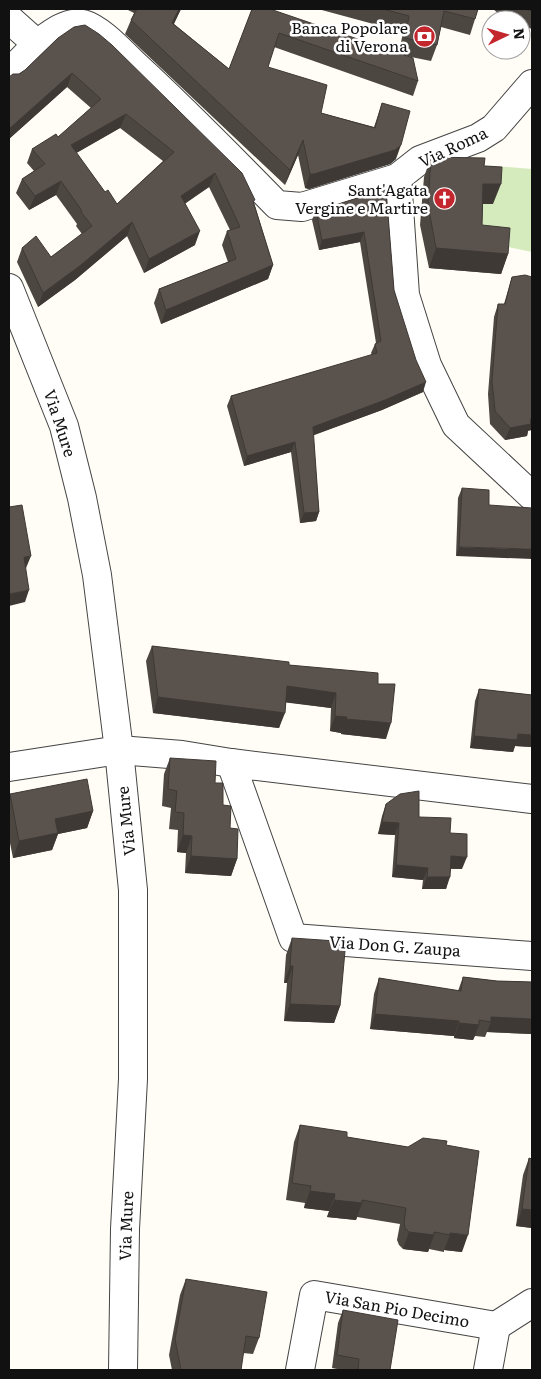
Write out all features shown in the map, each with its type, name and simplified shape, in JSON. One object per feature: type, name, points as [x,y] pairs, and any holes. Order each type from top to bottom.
[{"type":"street","points":[[9,19],[37,44],[9,72]]},
{"type":"street","name":"Via Roma","points":[[37,44],[63,26],[82,24],[104,36],[182,109],[277,205],[302,207],[397,178],[420,160],[478,138],[494,128],[532,84]]},
{"type":"street","points":[[397,178],[406,295],[427,365],[456,425],[532,496]]},
{"type":"street","name":"Via Mure","points":[[9,288],[64,426],[82,498],[97,575],[119,750],[133,890],[133,1079],[125,1229],[123,1370]]},
{"type":"street","points":[[9,767],[119,750],[182,755],[231,763],[532,799]]},
{"type":"street","name":"Via Don G. Zaupa","points":[[231,763],[293,938],[532,956]]},
{"type":"street","name":"Via San Pio Decimo","points":[[300,1370],[314,1295],[496,1326]]},
{"type":"street","points":[[488,1370],[496,1326],[532,1303]]},
{"type":"green space","points":[[484,165],[532,169],[532,252],[478,241]]},
{"type":"building","points":[[137,9],[179,9],[172,23],[229,69],[252,9],[270,9],[413,58],[418,81],[279,33],[268,67],[327,85],[321,113],[375,128],[382,103],[410,111],[401,145],[395,150],[310,174],[303,140],[290,170],[131,20]]},
{"type":"building","points":[[383,9],[478,9],[475,19],[444,11],[437,45],[405,38],[409,16]]},
{"type":"building","points":[[85,25],[112,45],[242,173],[255,200],[253,201],[273,265],[166,310],[159,289],[236,259],[227,231],[240,227],[215,173],[181,196],[200,231],[149,259],[132,222],[81,265],[43,293],[22,248],[36,236],[51,257],[92,226],[61,181],[35,196],[22,179],[45,164],[32,149],[56,134],[58,137],[101,99],[72,73],[9,129],[9,77],[25,70],[58,38],[74,27]],"holes":[[[126,114],[174,152],[117,204],[108,190],[105,192],[71,145]]]},
{"type":"building","points":[[431,157],[485,158],[484,166],[502,167],[501,184],[483,184],[482,225],[510,228],[508,254],[436,248],[428,205]]},
{"type":"building","points":[[386,189],[394,290],[416,360],[426,382],[385,400],[313,427],[319,512],[304,513],[295,442],[247,456],[231,396],[377,353],[375,344],[381,341],[364,232],[322,240],[316,211]]},
{"type":"building","points":[[525,275],[532,277],[532,419],[530,419],[531,424],[510,428],[495,411],[492,381],[498,304],[505,304],[512,277]]},
{"type":"building","points":[[462,488],[489,490],[489,505],[532,508],[532,549],[459,547]]},
{"type":"building","points":[[22,505],[31,556],[24,557],[29,590],[9,594],[9,507]]},
{"type":"building","points":[[152,646],[289,662],[289,665],[378,673],[378,684],[395,684],[391,723],[346,719],[347,717],[335,716],[336,693],[287,686],[285,713],[158,697]]},
{"type":"building","points":[[479,689],[532,695],[532,735],[518,734],[517,740],[474,736]]},
{"type":"building","points":[[170,758],[216,761],[215,783],[223,783],[223,805],[231,806],[230,828],[238,829],[237,859],[191,856],[192,836],[183,835],[184,813],[175,812],[177,791],[168,789]]},
{"type":"building","points":[[87,779],[93,811],[55,819],[58,833],[19,841],[10,794]]},
{"type":"building","points":[[419,791],[419,817],[451,818],[450,833],[467,834],[467,857],[451,856],[450,877],[427,877],[428,868],[396,865],[399,823],[382,822],[386,804],[400,794]]},
{"type":"building","points":[[292,938],[336,941],[345,951],[340,1006],[290,1004],[293,966],[290,966]]},
{"type":"building","points":[[463,977],[497,981],[532,982],[532,1019],[491,1017],[491,1022],[479,1020],[479,1025],[459,1023],[459,1021],[375,1014],[379,978],[461,991]]},
{"type":"building","points":[[300,1125],[347,1132],[347,1137],[408,1147],[423,1138],[447,1141],[446,1145],[479,1151],[468,1235],[450,1233],[450,1235],[434,1232],[434,1235],[409,1232],[405,1228],[404,1223],[406,1208],[362,1200],[362,1203],[334,1200],[335,1194],[310,1191],[311,1186],[292,1183]]},
{"type":"building","points":[[529,1158],[532,1159],[532,1210],[522,1209]]},
{"type":"building","points":[[186,1279],[267,1292],[259,1338],[246,1336],[241,1370],[181,1370],[175,1339]]},
{"type":"building","points":[[343,1310],[398,1320],[390,1370],[358,1370],[359,1359],[337,1355]]},
{"type":"place","name":"Banca Popolare di Verona","points":[[424,37]]},
{"type":"place","name":"Sant'Agata Vergine e Martire","points":[[444,199]]}]
